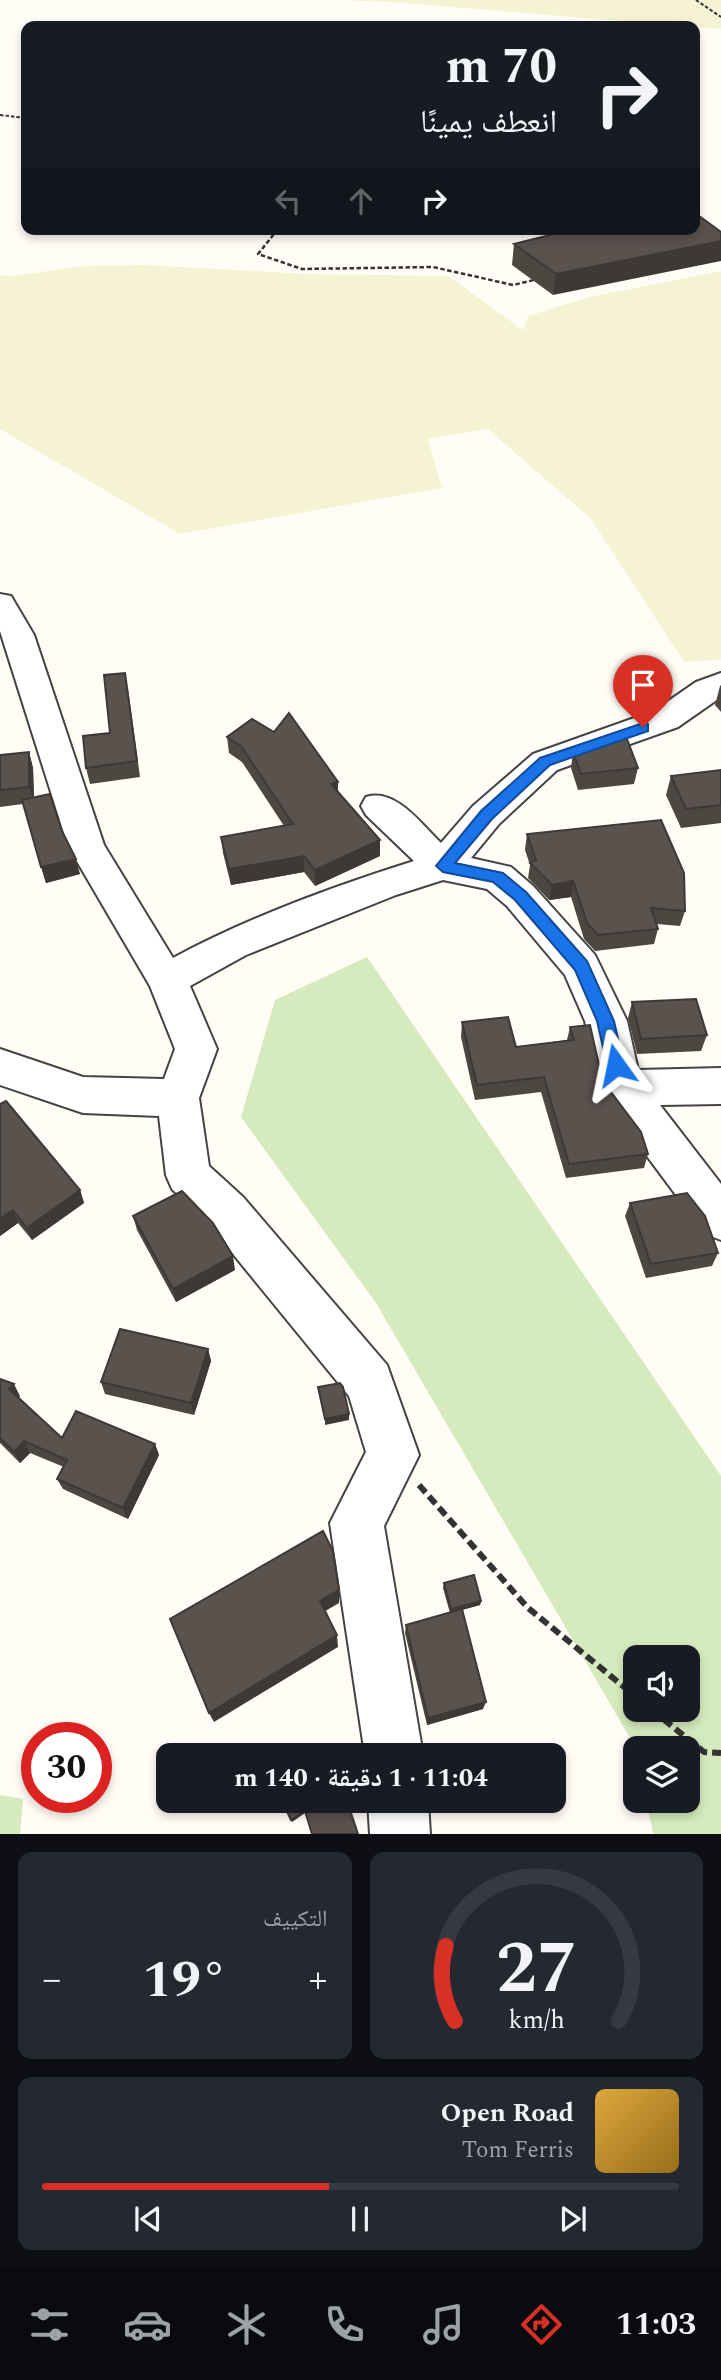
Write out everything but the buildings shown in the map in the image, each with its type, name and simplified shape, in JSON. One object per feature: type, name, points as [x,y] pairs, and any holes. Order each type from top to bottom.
[{"type":"street","points":[[0,603],[18,635],[86,846],[167,980],[196,1048],[178,1098],[188,1175],[227,1212],[369,1382],[393,1455],[357,1523],[392,1743]]},
{"type":"street","points":[[443,866],[486,815],[545,762],[666,719],[721,684]]},
{"type":"street","points":[[379,807],[443,866]]},
{"type":"street","points":[[167,980],[232,944],[383,885],[443,866],[498,877],[520,896],[581,966],[606,1021],[621,1087],[721,1219]]},
{"type":"street","points":[[0,1067],[83,1095],[178,1098]]},
{"type":"street","points":[[621,1087],[721,1086]]},
{"type":"street","points":[[399,1813],[400,1834]]},
{"type":"path","points":[[696,0],[721,17]]},
{"type":"path","points":[[0,115],[21,117]]},
{"type":"path","points":[[273,235],[258,254],[302,269],[433,267],[513,285],[538,279]]},
{"type":"path","points":[[393,1455],[527,1607],[623,1686]]},
{"type":"path","points":[[667,1722],[704,1752],[721,1753]]},
{"type":"shaded area","points":[[340,0],[721,0],[721,29],[700,27],[700,21],[623,21]]},
{"type":"shaded area","points":[[143,265],[310,274],[448,276],[523,330],[528,316],[589,297],[721,271],[721,660],[684,662],[591,519],[488,429],[428,439],[442,488],[180,534],[0,429],[0,275],[11,276],[85,266]]},
{"type":"green space","points":[[367,957],[721,1476],[721,1834],[653,1834],[649,1813],[700,1813],[700,1736],[629,1736],[376,1303],[241,1117],[275,1000]]},
{"type":"green space","points":[[0,1795],[21,1799],[20,1834],[0,1834]]},
{"type":"route","points":[[616,1065],[606,1021],[581,966],[551,931],[520,896],[498,877],[443,866],[486,815],[545,762],[643,727]]}]
